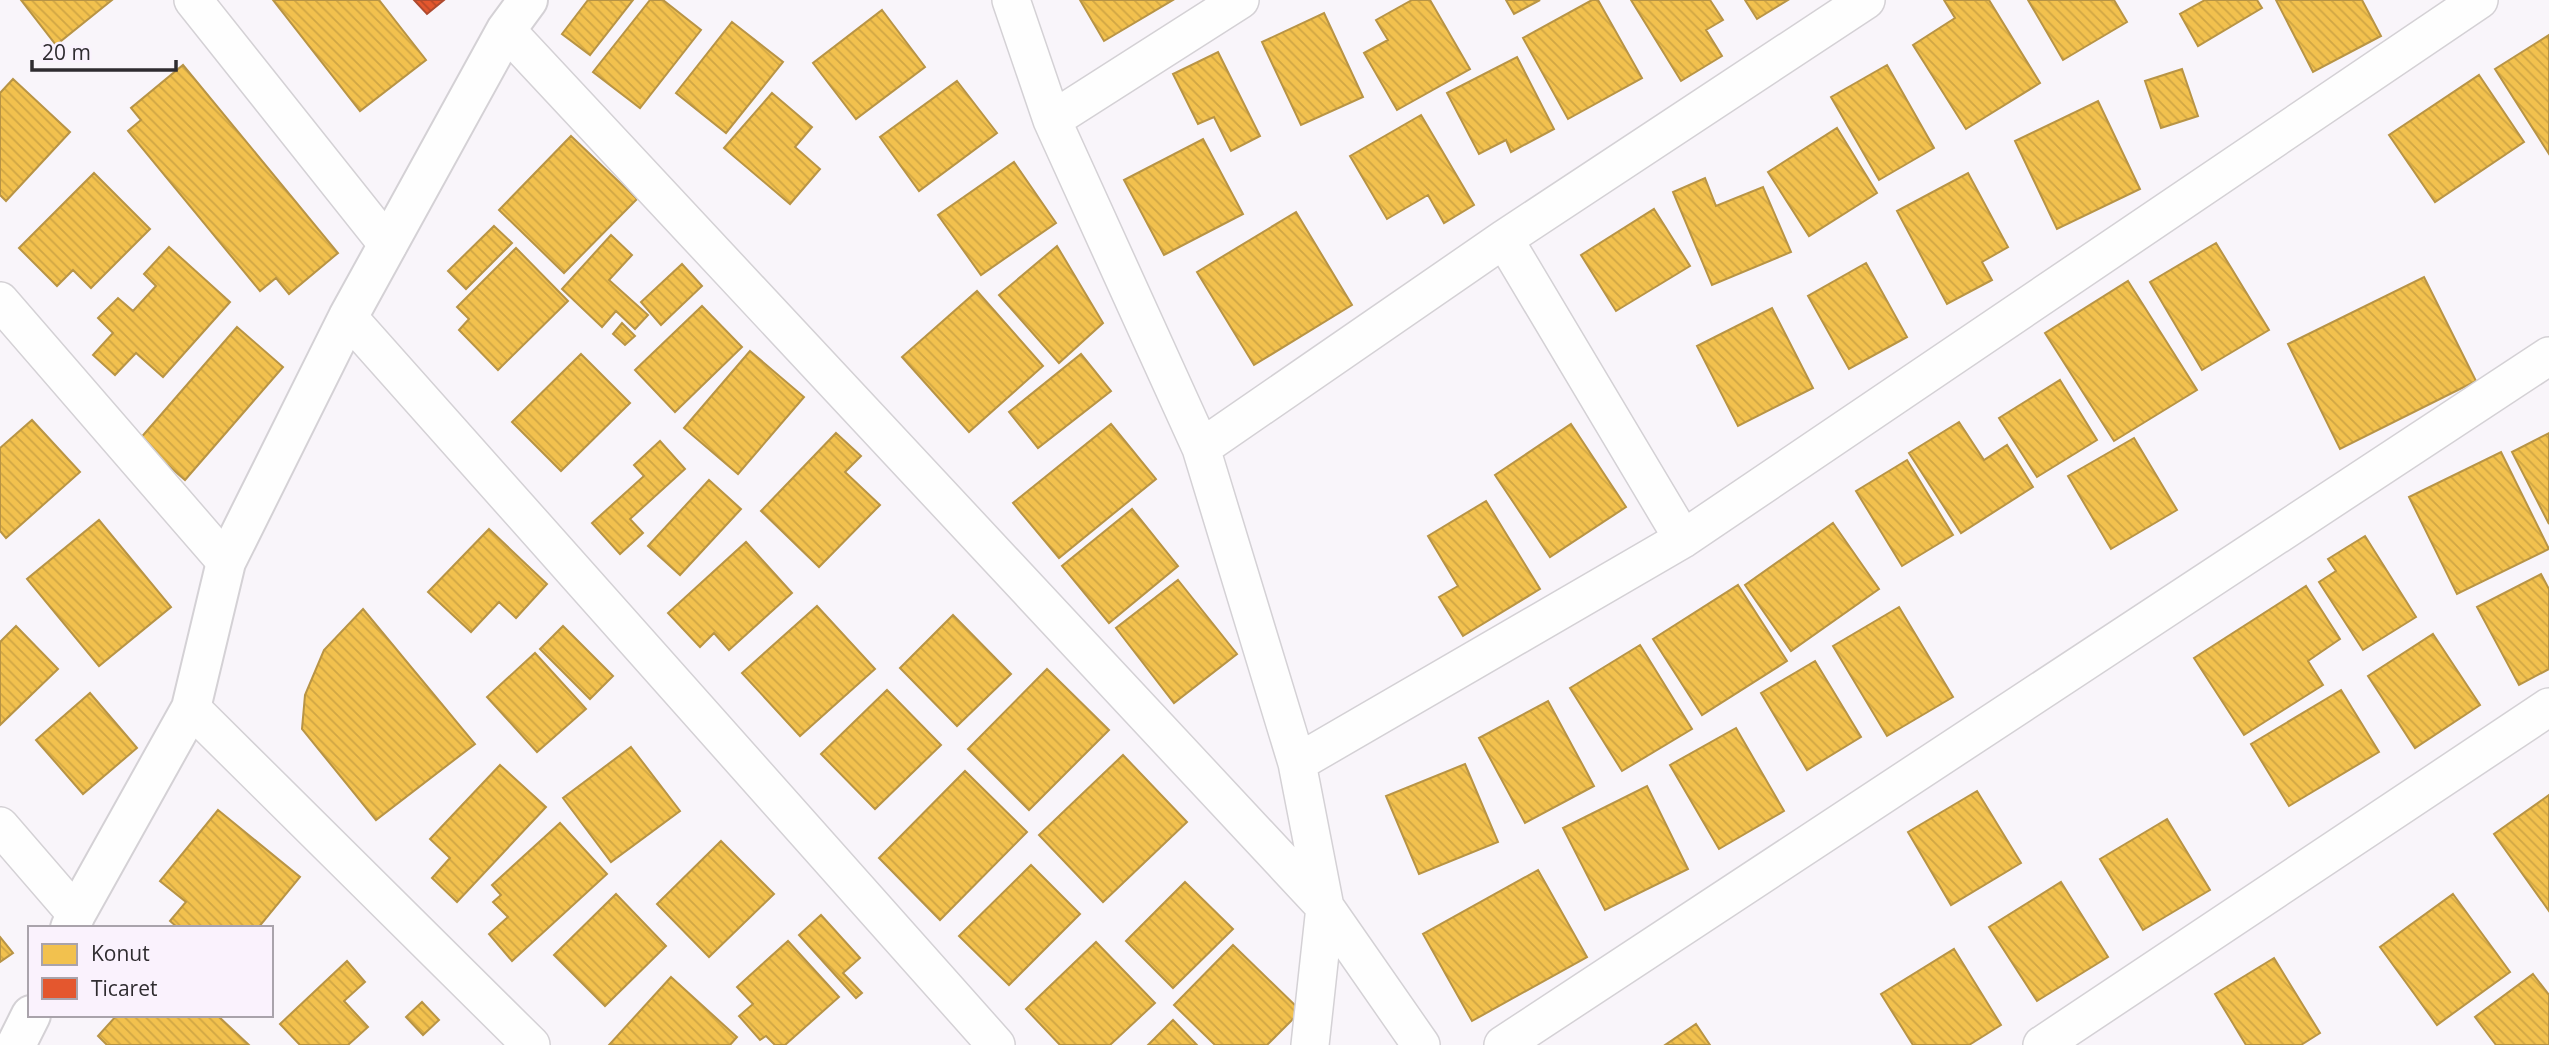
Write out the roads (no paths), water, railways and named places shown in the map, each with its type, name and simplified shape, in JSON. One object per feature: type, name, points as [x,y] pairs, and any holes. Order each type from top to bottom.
[{"type":"street","points":[[193,0],[388,245]]},
{"type":"street","points":[[1011,0],[1052,121],[1201,448],[1297,763],[1325,907],[1310,1045]]},
{"type":"street","points":[[1052,121],[1240,0]]},
{"type":"street","points":[[1201,448],[1504,239],[1866,0]]},
{"type":"street","points":[[1297,763],[1683,539],[2479,0]]},
{"type":"street","points":[[0,826],[73,921],[191,708],[226,562],[348,317],[517,15],[1325,907],[1422,1045]]},
{"type":"street","points":[[1504,239],[1683,539]]},
{"type":"street","points":[[0,301],[226,562]]},
{"type":"street","points":[[348,317],[996,1045]]},
{"type":"street","points":[[1503,1045],[2549,356]]},
{"type":"street","points":[[2042,1045],[2549,707]]},
{"type":"street","points":[[191,708],[531,1045]]}]
